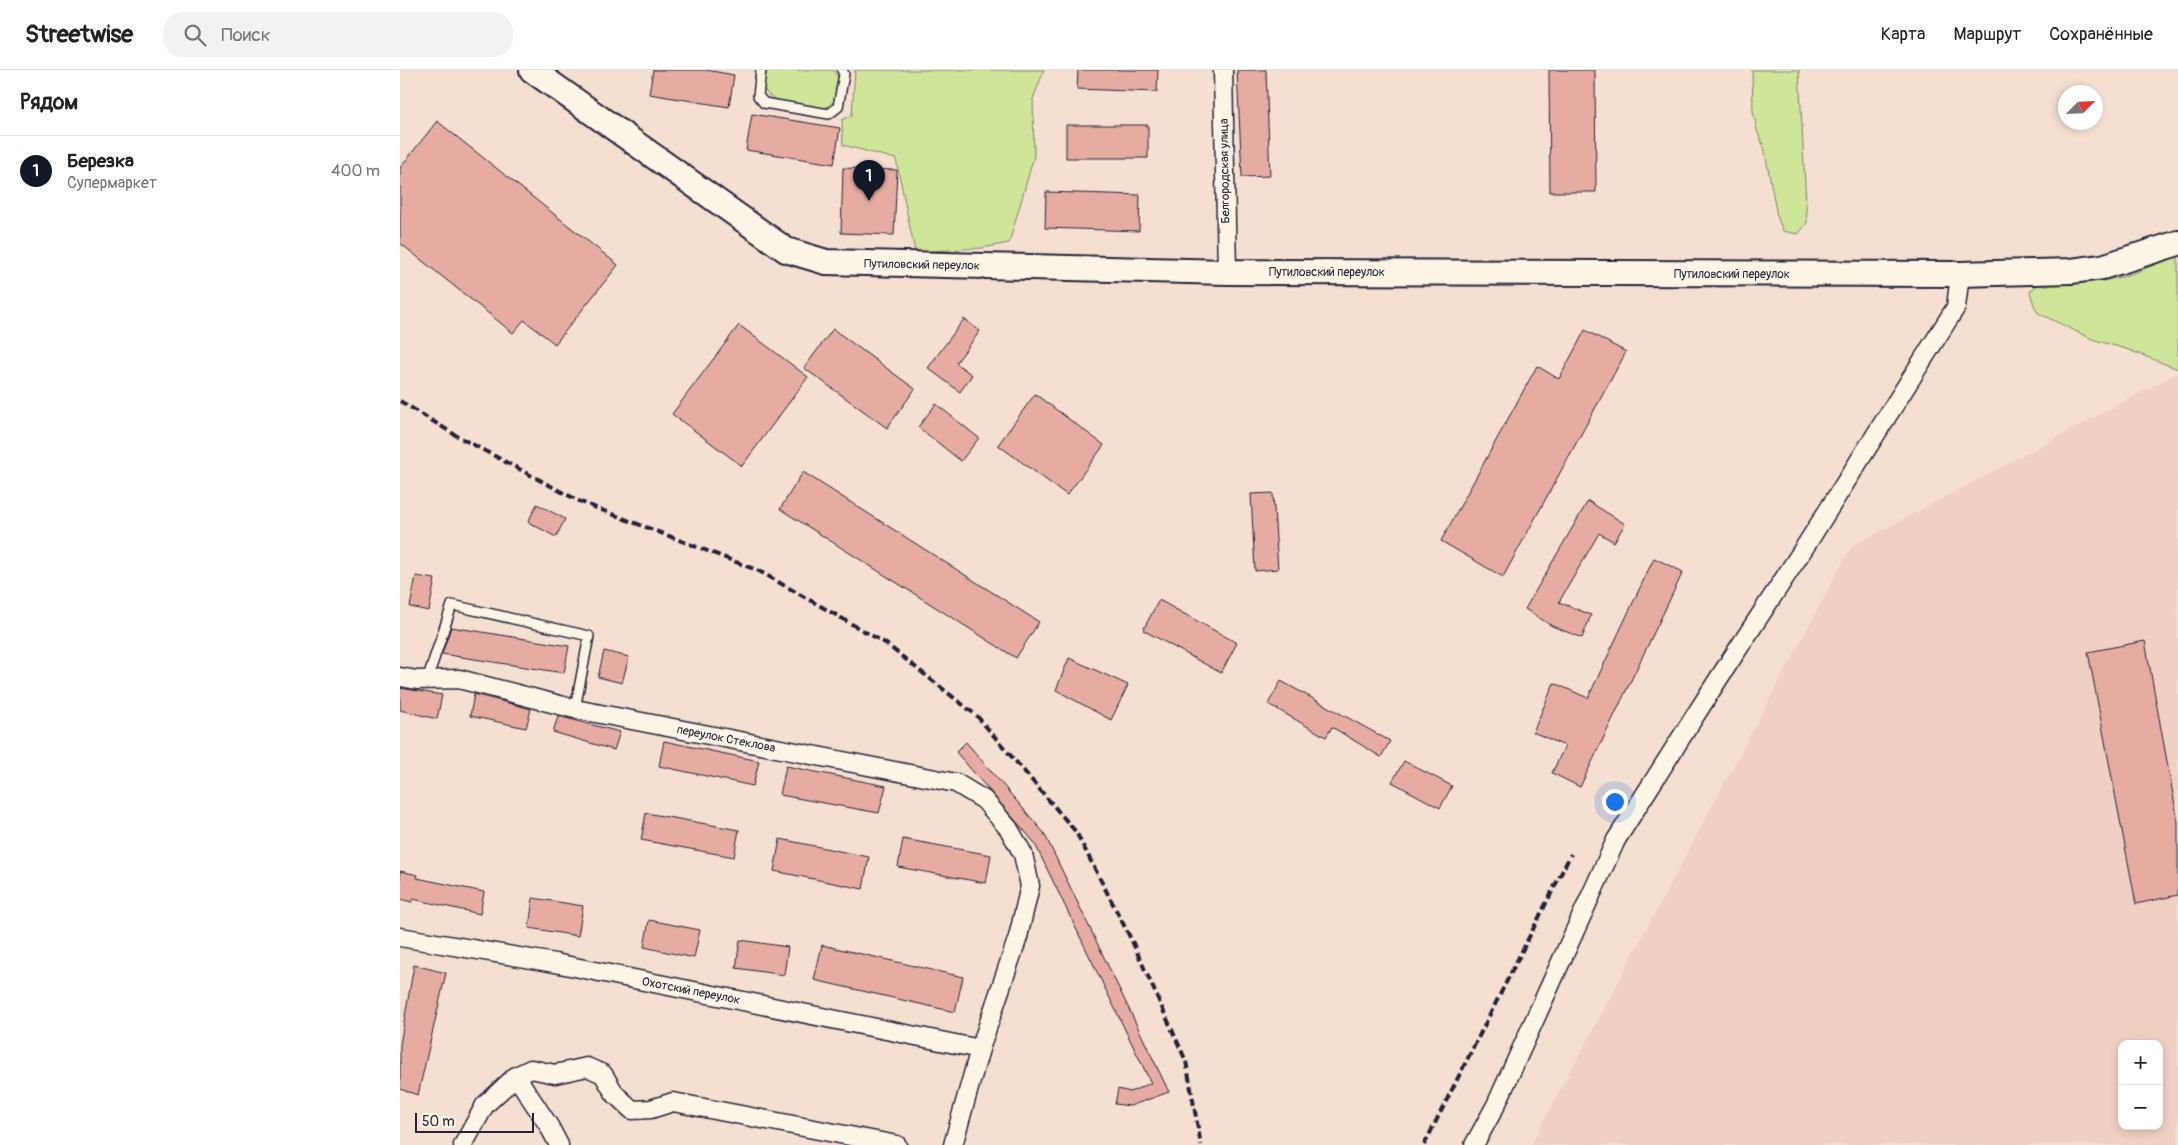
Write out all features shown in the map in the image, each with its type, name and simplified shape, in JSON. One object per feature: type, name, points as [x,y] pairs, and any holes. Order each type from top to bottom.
[{"type":"main road","name":"Путиловский переулок","points":[[532,70],[786,250],[826,262],[1227,272],[1960,274],[2071,271],[2102,267],[2178,243]]},
{"type":"street","name":"Белгородская улица","points":[[1223,70],[1227,272]]},
{"type":"street","points":[[1474,1145],[1496,1104],[1616,840],[1808,542],[1956,307],[1960,274]]},
{"type":"street","name":"переулок Стеклова","points":[[400,677],[417,680],[459,679],[575,709],[956,783],[984,800],[1009,829],[1023,854],[1030,886],[1018,937],[980,1050],[953,1145]]},
{"type":"street","name":"Охотский переулок","points":[[400,937],[555,963],[980,1050]]},
{"type":"street","points":[[463,1145],[485,1105],[516,1076],[531,1069],[555,1074],[587,1067],[603,1074],[615,1094],[632,1110],[651,1108],[673,1102],[897,1145]]},
{"type":"street","points":[[516,1076],[549,1126],[559,1145]]},
{"type":"lane","points":[[761,70],[758,96],[764,103],[829,114],[838,107],[844,74],[842,70]]},
{"type":"lane","points":[[428,680],[452,605],[589,636],[575,709]]},
{"type":"shaded area","points":[[2178,373],[2178,1145],[1531,1145],[1851,547]]},
{"type":"green space","points":[[766,70],[833,70],[838,77],[836,99],[827,107],[820,108],[778,100],[766,92],[764,82]]},
{"type":"green space","points":[[855,70],[1044,70],[1033,99],[1034,156],[1009,243],[982,248],[915,252],[896,159],[843,145],[842,120],[852,115]]},
{"type":"green space","points":[[1752,70],[1799,70],[1807,223],[1798,234],[1783,231],[1777,216],[1764,147],[1757,131],[1753,111]]},
{"type":"green space","points":[[2178,255],[2178,369],[2129,350],[2092,339],[2038,313],[2030,292],[2036,286],[2053,280],[2110,280],[2140,271]]},
{"type":"building","points":[[653,70],[706,70],[734,75],[729,107],[649,94]]},
{"type":"building","points":[[1078,70],[1158,70],[1157,92],[1077,89]]},
{"type":"building","points":[[1237,70],[1266,70],[1270,176],[1242,177]]},
{"type":"building","points":[[1549,70],[1595,70],[1596,192],[1550,192]]},
{"type":"building","points":[[752,114],[840,128],[834,164],[746,150]]},
{"type":"building","points":[[437,121],[618,265],[555,344],[524,320],[513,333],[400,243],[400,168]]},
{"type":"building","points":[[1066,125],[1148,125],[1148,158],[1066,158]]},
{"type":"building","points":[[843,168],[897,170],[894,235],[841,233]]},
{"type":"building","points":[[1046,192],[1140,195],[1139,231],[1045,228]]},
{"type":"building","points":[[964,319],[980,331],[956,363],[972,375],[960,392],[928,368]]},
{"type":"building","points":[[739,325],[808,377],[742,466],[672,414]]},
{"type":"building","points":[[833,329],[915,389],[887,428],[804,368]]},
{"type":"building","points":[[1585,330],[1626,352],[1503,577],[1441,541],[1537,366],[1559,379]]},
{"type":"building","points":[[1035,394],[1104,445],[1067,495],[998,445]]},
{"type":"building","points":[[936,404],[979,438],[961,461],[918,427]]},
{"type":"building","points":[[803,472],[1039,622],[1016,658],[780,509]]},
{"type":"building","points":[[1273,493],[1278,569],[1255,571],[1251,494]]},
{"type":"building","points":[[1588,501],[1625,524],[1614,542],[1599,533],[1559,602],[1591,615],[1582,638],[1552,626],[1525,609]]},
{"type":"building","points":[[537,504],[565,519],[556,537],[528,522]]},
{"type":"building","points":[[1654,558],[1683,572],[1580,787],[1552,773],[1565,746],[1533,732],[1554,683],[1588,698]]},
{"type":"building","points":[[416,576],[435,579],[429,611],[410,607]]},
{"type":"building","points":[[1159,600],[1237,643],[1221,673],[1143,630]]},
{"type":"building","points":[[451,627],[569,646],[564,673],[442,654]]},
{"type":"building","points":[[2145,641],[2178,822],[2178,895],[2136,904],[2088,652]]},
{"type":"building","points":[[604,651],[629,657],[622,683],[598,677]]},
{"type":"building","points":[[1069,658],[1128,685],[1111,720],[1056,690]]},
{"type":"building","points":[[1281,681],[1390,741],[1381,757],[1332,727],[1326,737],[1268,704]]},
{"type":"building","points":[[400,688],[442,695],[437,719],[400,710]]},
{"type":"building","points":[[474,694],[531,709],[526,728],[470,716]]},
{"type":"building","points":[[558,716],[620,732],[614,750],[553,732]]},
{"type":"building","points":[[664,741],[759,761],[753,786],[659,766]]},
{"type":"building","points":[[966,742],[1044,833],[1169,1092],[1130,1106],[1115,1104],[1118,1089],[1130,1092],[1151,1083],[1034,842],[956,752]]},
{"type":"building","points":[[1404,761],[1452,786],[1440,808],[1392,782]]},
{"type":"building","points":[[786,766],[886,786],[879,813],[780,795]]},
{"type":"building","points":[[646,813],[739,830],[734,857],[641,840]]},
{"type":"building","points":[[780,839],[869,857],[863,889],[774,871]]},
{"type":"building","points":[[903,839],[991,855],[986,883],[898,867]]},
{"type":"building","points":[[400,871],[418,875],[417,878],[484,892],[480,914],[413,899],[412,902],[400,899]]},
{"type":"building","points":[[533,898],[583,906],[578,936],[529,928]]},
{"type":"building","points":[[649,920],[700,930],[694,958],[644,947]]},
{"type":"building","points":[[740,940],[788,947],[784,975],[736,968]]},
{"type":"building","points":[[822,945],[963,977],[955,1012],[814,980]]},
{"type":"building","points":[[414,965],[446,973],[418,1095],[400,1089],[400,1045]]},
{"type":"railway","points":[[400,401],[457,436],[581,502],[759,571],[885,643],[977,716],[1076,832],[1132,941],[1186,1061],[1201,1145]]},
{"type":"railway","points":[[1424,1145],[1571,854]]},
{"type":"place","name":"Березка","points":[[869,201]]}]
